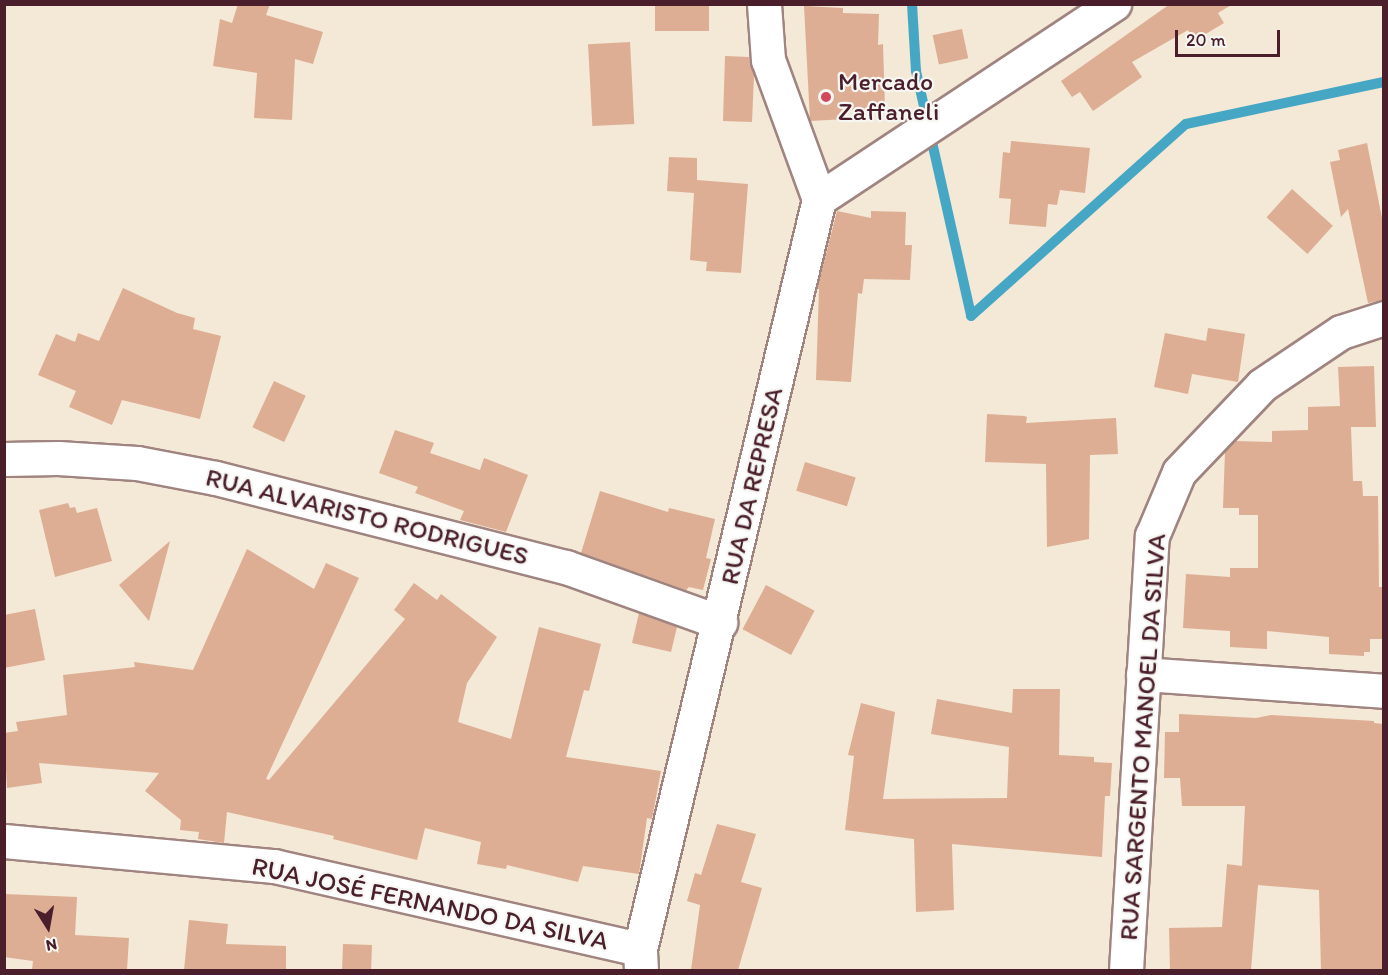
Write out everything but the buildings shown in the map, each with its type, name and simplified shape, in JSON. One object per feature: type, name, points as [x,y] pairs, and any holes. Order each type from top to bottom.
[{"type":"street","points":[[764,4],[768,60],[819,199],[1114,4]]},
{"type":"street","name":"RUA DA REPRESA","points":[[640,960],[819,199]]},
{"type":"street","name":"RUA SARGENTO MANOEL DA SILVA","points":[[1126,970],[1152,536],[1179,472],[1262,385],[1341,332],[1383,318]]},
{"type":"street","name":"RUA ALVARISTO RODRIGUES","points":[[4,459],[58,458],[136,463],[216,477],[566,567],[720,622]]},
{"type":"street","points":[[1143,674],[1383,691]]},
{"type":"street","name":"RUA JOSÉ FERNANDO DA SILVA","points":[[4,841],[274,866],[640,960]]},
{"type":"waterway","points":[[912,4],[916,71],[971,316],[1186,124],[1384,82]]},
{"type":"place","name":"Mercado Zaffaneli","points":[[826,97]]}]
